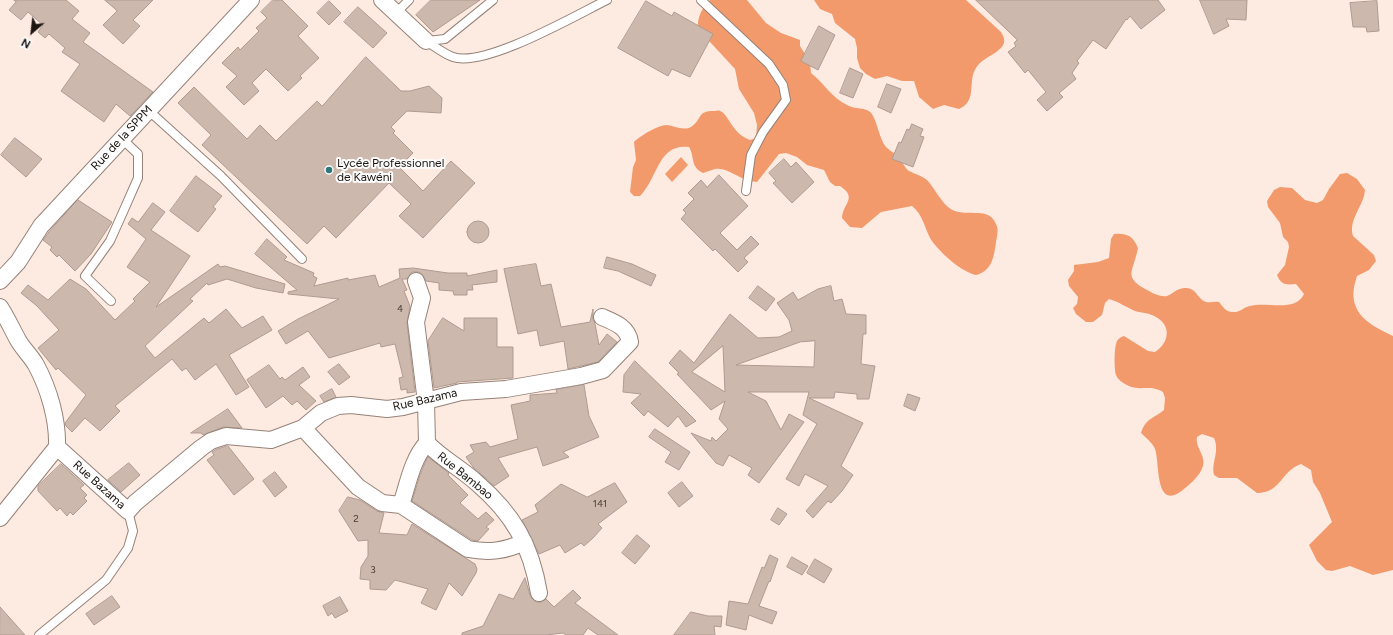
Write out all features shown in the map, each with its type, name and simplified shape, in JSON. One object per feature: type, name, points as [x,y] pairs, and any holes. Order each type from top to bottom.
[{"type":"street","name":"Rue de la SPPM","points":[[0,281],[18,262],[41,226],[121,138],[251,0]]},
{"type":"street","points":[[382,0],[426,41]]},
{"type":"street","name":"Rue Bambao","points":[[416,281],[422,298],[416,322],[426,402],[427,443],[439,456],[476,482],[505,510],[524,542],[535,567],[539,593]]},
{"type":"street","points":[[0,307],[9,320],[18,341],[36,364],[56,420],[57,447],[0,518]]},
{"type":"street","name":"Rue Bazama","points":[[57,447],[128,511],[135,503],[211,441],[226,436],[271,440],[303,428],[321,413],[338,406],[351,405],[388,409],[426,402],[461,392],[506,389],[582,376],[603,370],[630,342],[629,335],[622,326],[602,317]]},
{"type":"street","points":[[303,428],[358,488],[382,503],[402,505],[468,549],[480,551],[501,551],[524,542]]},
{"type":"street","points":[[402,505],[417,457],[427,443]]},
{"type":"lane","points":[[396,13],[409,0]]},
{"type":"lane","points":[[426,41],[445,39],[493,0]]},
{"type":"lane","points":[[426,41],[453,57],[468,58],[501,51],[607,0]]},
{"type":"lane","points":[[701,0],[769,64],[783,85],[786,100],[763,132],[751,155],[746,191]]},
{"type":"lane","points":[[148,110],[221,176],[302,259]]},
{"type":"lane","points":[[111,302],[86,276],[110,241],[138,178],[138,154],[121,138]]},
{"type":"lane","points":[[39,635],[106,580],[128,548],[132,531],[128,511]]},
{"type":"shaded area","points":[[710,0],[747,0],[766,23],[781,33],[800,40],[800,46],[810,62],[811,73],[842,102],[850,106],[867,110],[872,114],[886,147],[897,156],[909,171],[928,181],[945,204],[954,211],[981,213],[992,218],[998,231],[993,258],[989,267],[976,275],[964,270],[950,260],[930,238],[921,217],[912,206],[881,212],[862,228],[850,227],[842,218],[849,197],[845,190],[830,182],[824,170],[807,165],[797,157],[786,153],[779,154],[757,182],[746,180],[720,169],[703,173],[694,165],[689,147],[679,147],[671,150],[665,156],[646,189],[640,196],[634,196],[630,192],[633,167],[636,160],[634,142],[654,129],[663,125],[688,128],[695,124],[704,112],[719,111],[726,116],[735,129],[744,137],[750,140],[756,138],[757,125],[754,113],[739,89],[735,69],[698,29],[698,21],[701,13]]},
{"type":"shaded area","points":[[814,0],[966,0],[1001,32],[1004,38],[1004,44],[976,68],[973,73],[970,96],[965,105],[959,109],[944,105],[933,109],[919,97],[914,81],[902,81],[887,76],[875,79],[866,74],[860,68],[857,58],[855,39],[835,23],[832,14],[820,9]]},
{"type":"shaded area","points":[[681,157],[688,165],[672,182],[665,174]]},
{"type":"shaded area","points":[[1347,173],[1357,179],[1365,190],[1362,202],[1354,218],[1352,230],[1353,236],[1374,255],[1376,261],[1369,270],[1357,276],[1354,288],[1356,306],[1360,314],[1366,320],[1393,336],[1393,570],[1373,575],[1350,566],[1332,571],[1326,570],[1317,561],[1309,545],[1332,522],[1320,493],[1313,482],[1311,470],[1301,464],[1289,471],[1276,486],[1265,492],[1257,493],[1237,478],[1219,478],[1214,475],[1213,470],[1216,443],[1214,438],[1202,434],[1197,437],[1204,462],[1200,473],[1190,484],[1174,495],[1168,495],[1163,491],[1158,474],[1155,449],[1151,442],[1141,433],[1145,424],[1150,419],[1164,410],[1165,398],[1163,392],[1153,389],[1131,387],[1122,382],[1116,375],[1115,348],[1117,341],[1124,336],[1148,351],[1155,352],[1160,348],[1166,339],[1167,334],[1165,325],[1154,316],[1135,311],[1109,299],[1105,303],[1102,315],[1093,322],[1086,322],[1076,314],[1073,308],[1077,304],[1078,297],[1069,286],[1068,280],[1074,271],[1074,265],[1098,262],[1109,258],[1111,239],[1114,234],[1123,234],[1132,238],[1138,248],[1132,269],[1132,278],[1135,282],[1155,294],[1167,296],[1179,289],[1187,288],[1193,290],[1203,301],[1219,302],[1223,307],[1231,312],[1237,312],[1257,305],[1287,305],[1294,303],[1300,300],[1304,294],[1296,284],[1282,283],[1277,275],[1285,265],[1289,247],[1288,242],[1283,237],[1280,223],[1268,207],[1267,201],[1274,190],[1280,187],[1292,188],[1305,200],[1317,203],[1323,200],[1340,174]]},
{"type":"building","points":[[14,0],[66,0],[79,11],[72,19],[90,33],[83,42],[153,92],[130,116],[116,104],[104,122],[61,91],[80,64],[62,52],[65,48],[49,34],[45,38],[38,32],[43,25],[28,12],[21,20],[9,10],[16,2]]},
{"type":"building","points":[[105,0],[153,0],[133,20],[140,26],[123,44],[103,25],[117,11]]},
{"type":"building","points":[[273,0],[282,0],[308,26],[298,36],[319,58],[300,76],[302,78],[288,91],[266,69],[252,83],[259,91],[244,105],[226,87],[237,76],[222,63],[238,47],[240,50],[259,31],[256,28],[267,18],[261,12]]},
{"type":"building","points":[[431,0],[480,0],[433,32],[416,15]]},
{"type":"building","points":[[976,0],[1158,0],[1165,10],[1141,29],[1130,16],[1127,20],[1126,19],[1106,49],[1093,40],[1077,61],[1079,63],[1072,73],[1076,79],[1059,93],[1063,97],[1047,111],[1037,100],[1046,92],[1028,70],[1025,73],[1008,52],[1016,46],[1014,43],[1017,40]]},
{"type":"building","points":[[1200,0],[1247,0],[1246,20],[1226,19],[1229,26],[1214,34]]},
{"type":"building","points":[[329,1],[341,13],[329,25],[317,13]]},
{"type":"building","points":[[646,1],[672,16],[674,12],[713,34],[690,77],[672,69],[668,76],[618,48]]},
{"type":"building","points":[[1377,1],[1379,31],[1367,32],[1366,27],[1353,27],[1350,3]]},
{"type":"building","points":[[358,7],[387,33],[373,48],[344,22]]},
{"type":"building","points":[[819,26],[835,35],[818,70],[801,61]]},
{"type":"building","points":[[366,57],[401,91],[410,91],[429,86],[442,98],[441,113],[407,111],[391,127],[395,131],[393,133],[413,153],[399,167],[423,191],[451,161],[475,183],[423,238],[399,216],[411,204],[389,183],[336,238],[324,226],[307,244],[202,145],[211,135],[178,103],[194,87],[247,139],[260,125],[276,141],[317,101],[322,106]]},
{"type":"building","points":[[850,68],[863,74],[853,98],[840,93]]},
{"type":"building","points":[[887,84],[901,89],[891,113],[878,107]]},
{"type":"building","points":[[912,124],[923,129],[920,136],[924,137],[913,167],[892,159],[899,142],[901,143],[907,129],[909,130]]},
{"type":"building","points":[[15,138],[42,159],[26,177],[1,155]]},
{"type":"building","points":[[784,159],[791,167],[796,162],[814,182],[792,203],[773,183],[776,181],[769,173]]},
{"type":"building","points":[[719,175],[748,206],[720,233],[737,250],[751,236],[759,244],[744,258],[748,262],[738,272],[715,249],[713,251],[681,219],[686,213],[683,210],[694,199],[688,193],[701,180],[707,187]]},
{"type":"building","points":[[196,176],[222,196],[213,207],[216,209],[198,232],[170,211]]},
{"type":"building","points":[[78,200],[112,222],[91,254],[75,271],[59,255],[57,257],[50,250],[52,247],[43,240]]},
{"type":"building","points":[[153,203],[165,212],[151,230],[190,256],[156,307],[218,264],[220,267],[225,266],[285,284],[283,293],[256,288],[227,279],[208,285],[207,283],[190,299],[193,301],[145,346],[155,358],[204,318],[209,323],[226,309],[242,328],[263,316],[272,330],[229,355],[249,387],[236,395],[216,364],[195,380],[186,368],[182,371],[172,359],[115,406],[120,411],[100,431],[85,418],[72,432],[65,423],[86,395],[58,368],[56,370],[38,348],[59,330],[37,306],[21,293],[28,285],[48,300],[70,279],[86,289],[115,320],[135,301],[133,299],[150,282],[127,267],[146,239],[128,224],[132,218],[138,222]]},
{"type":"building","points":[[478,221],[482,222],[488,228],[488,236],[482,242],[478,243],[474,242],[468,236],[467,232],[468,228],[474,222]]},
{"type":"building","points":[[267,239],[287,257],[284,260],[314,273],[313,276],[317,278],[314,286],[348,278],[348,280],[375,275],[379,287],[400,278],[399,269],[413,268],[448,273],[467,273],[467,276],[497,270],[497,282],[472,285],[473,290],[467,290],[467,295],[454,295],[453,291],[439,290],[439,283],[426,281],[422,274],[418,272],[412,272],[407,279],[402,279],[407,290],[404,291],[410,306],[407,323],[415,392],[407,393],[407,389],[401,390],[399,378],[403,377],[395,344],[381,347],[380,343],[329,358],[308,331],[286,344],[278,331],[298,319],[339,299],[288,294],[288,292],[297,290],[255,254]]},
{"type":"building","points":[[607,257],[632,264],[656,275],[651,286],[618,271],[604,268]]},
{"type":"building","points":[[536,264],[541,286],[551,284],[561,327],[590,322],[593,309],[593,319],[599,345],[607,334],[617,342],[598,362],[568,369],[564,341],[540,346],[537,330],[518,334],[504,269]]},
{"type":"building","points":[[758,286],[775,299],[766,311],[749,298]]},
{"type":"building","points":[[831,286],[834,301],[842,299],[846,314],[866,315],[866,334],[863,334],[861,364],[875,366],[869,399],[857,399],[857,394],[835,392],[834,398],[809,398],[863,423],[841,466],[853,475],[842,491],[831,503],[828,501],[813,518],[806,511],[828,486],[805,474],[799,486],[786,479],[817,424],[803,415],[809,392],[748,392],[766,401],[781,430],[789,414],[804,422],[759,483],[748,475],[752,468],[729,455],[723,466],[716,463],[691,433],[711,441],[712,437],[716,441],[728,429],[719,419],[725,401],[711,410],[677,374],[679,373],[669,363],[680,350],[694,363],[730,314],[758,338],[779,337],[792,331],[789,320],[777,303],[793,292],[798,300],[818,289]],"holes":[[[815,341],[814,367],[736,365],[800,342]],[[723,346],[725,392],[692,372]]]},
{"type":"building","points":[[443,318],[464,331],[464,318],[497,318],[497,347],[513,347],[513,378],[457,382],[434,388],[428,341]]},
{"type":"building","points":[[635,361],[696,421],[686,427],[678,416],[668,427],[648,411],[644,416],[631,403],[641,394],[623,392],[624,375]]},
{"type":"building","points":[[339,364],[350,377],[339,385],[328,372]]},
{"type":"building","points":[[269,365],[280,379],[282,377],[285,380],[303,367],[310,377],[299,385],[316,401],[306,410],[297,401],[292,405],[283,396],[266,408],[247,380]]},
{"type":"building","points":[[584,385],[589,416],[599,437],[563,452],[569,457],[543,466],[537,447],[498,458],[509,476],[494,486],[473,467],[466,457],[474,452],[470,445],[486,442],[490,447],[518,439],[511,405],[530,401],[530,395],[557,393],[556,390]]},
{"type":"building","points":[[332,389],[336,397],[324,402],[320,396]]},
{"type":"building","points":[[908,394],[920,398],[915,411],[904,406]]},
{"type":"building","points":[[228,409],[242,428],[223,427],[203,435],[201,433],[191,433]]},
{"type":"building","points":[[655,429],[690,452],[679,470],[665,462],[671,452],[649,437]]},
{"type":"building","points":[[228,446],[254,479],[234,495],[207,460],[214,455],[212,452],[215,450]]},
{"type":"building","points":[[428,457],[449,473],[448,475],[468,495],[460,503],[478,519],[486,512],[494,520],[486,527],[489,529],[478,541],[472,540],[412,501],[420,475]]},
{"type":"building","points":[[129,463],[140,475],[121,492],[108,480]]},
{"type":"building","points":[[61,464],[84,485],[80,488],[87,495],[84,498],[87,501],[73,515],[70,512],[67,516],[60,508],[57,511],[38,491],[38,486]]},
{"type":"building","points":[[275,472],[287,487],[275,497],[263,481]]},
{"type":"building","points":[[682,482],[693,496],[679,507],[668,493]]},
{"type":"building","points":[[615,483],[627,502],[598,524],[602,528],[593,538],[584,546],[581,543],[565,553],[560,545],[539,554],[522,520],[538,512],[535,505],[561,484],[587,497]]},
{"type":"building","points":[[348,497],[360,500],[377,511],[384,513],[379,533],[407,535],[412,524],[475,564],[477,569],[476,573],[462,596],[449,583],[436,610],[421,603],[428,589],[395,580],[386,590],[370,589],[370,580],[360,579],[361,567],[368,556],[368,540],[358,541],[339,511]]},
{"type":"building","points":[[778,508],[787,514],[779,525],[771,520]]},
{"type":"building","points":[[637,535],[650,546],[635,564],[622,553]]},
{"type":"building","points":[[770,555],[778,559],[770,582],[769,581],[759,606],[777,612],[772,624],[749,615],[746,630],[726,625],[729,601],[748,604],[762,567],[764,568]]},
{"type":"building","points":[[792,557],[808,566],[802,575],[787,567]]},
{"type":"building","points":[[815,559],[832,569],[824,583],[807,573]]},
{"type":"building","points":[[525,578],[530,595],[536,602],[541,602],[546,599],[554,607],[573,590],[581,598],[575,603],[618,635],[598,635],[588,628],[583,635],[566,635],[563,633],[546,635],[462,635],[462,633],[483,626],[499,594],[513,599]]},
{"type":"building","points":[[112,596],[120,607],[94,625],[86,614]]},
{"type":"building","points":[[340,597],[348,611],[335,618],[332,613],[328,616],[323,606]]},
{"type":"building","points":[[0,607],[25,635],[0,635]]},
{"type":"building","points":[[691,612],[708,616],[722,616],[721,627],[714,626],[715,635],[674,635]]},
{"type":"place","name":"Lycée Professionnel de Kawéni","points":[[329,170]]}]
